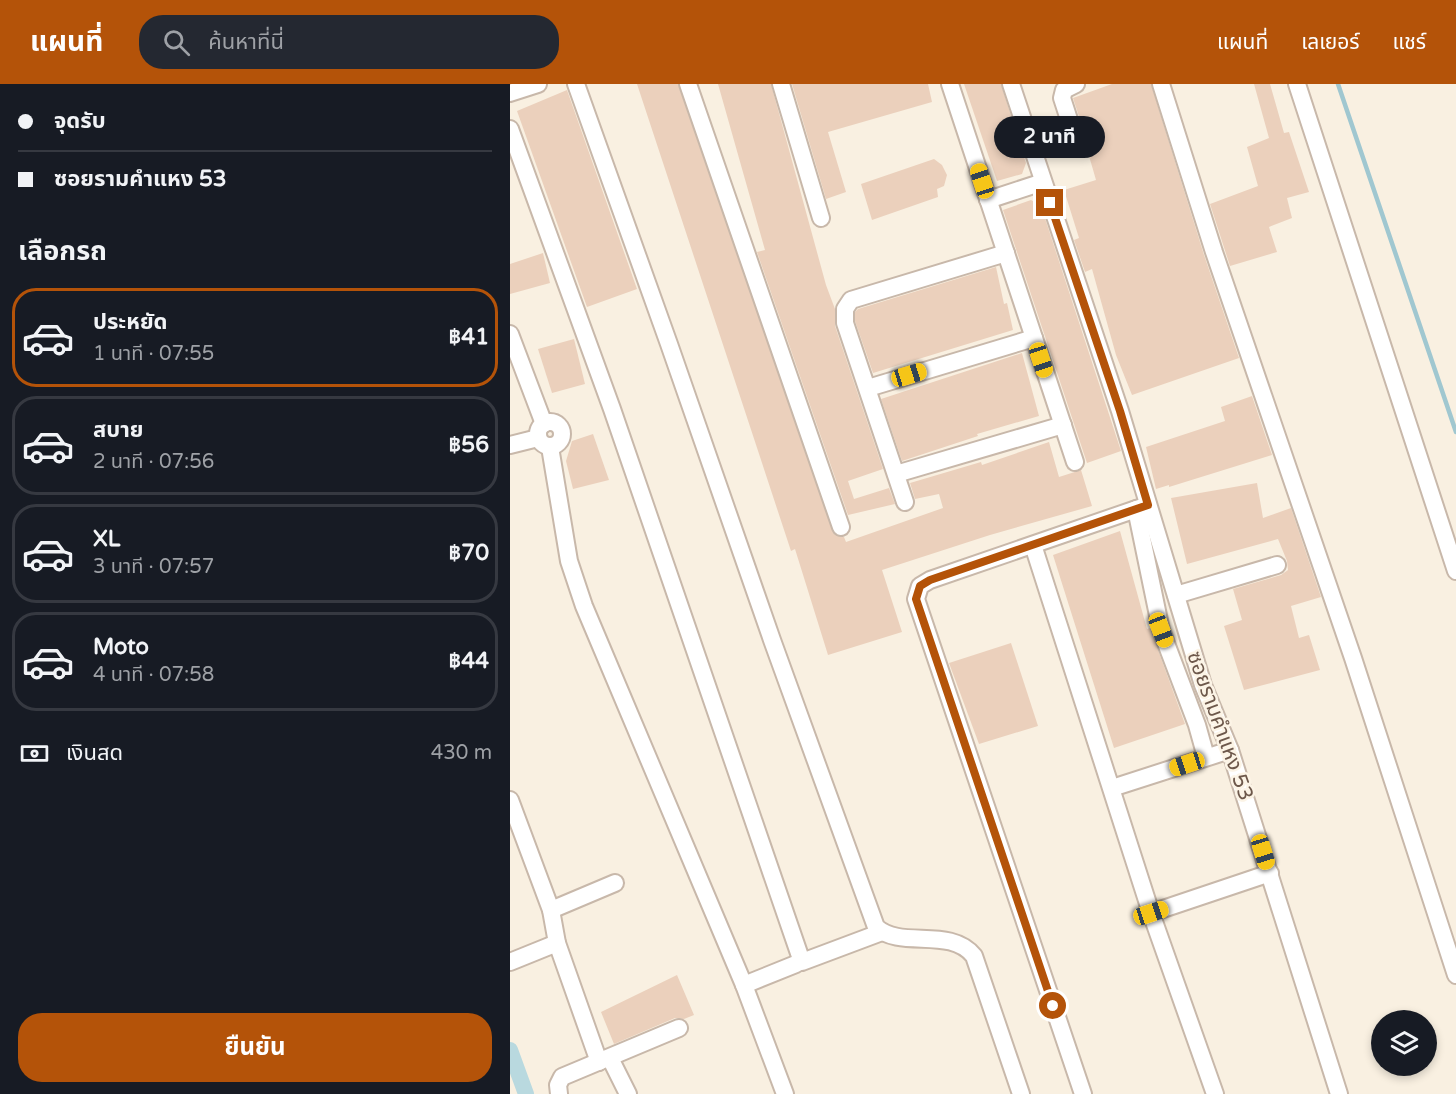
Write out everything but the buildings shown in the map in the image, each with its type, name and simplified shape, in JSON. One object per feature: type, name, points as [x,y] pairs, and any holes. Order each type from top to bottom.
[{"type":"street","points":[[510,93],[538,84]]},
{"type":"street","points":[[576,84],[876,927],[882,932],[896,936],[937,939],[967,947],[974,956],[1021,1094]]},
{"type":"street","points":[[688,84],[841,527]]},
{"type":"street","points":[[781,84],[821,218]]},
{"type":"street","points":[[950,84],[1075,462]]},
{"type":"street","name":"ซอยรามคำแหง 53","points":[[1011,84],[1120,411],[1142,507],[1176,595],[1203,685],[1230,750],[1339,1094]]},
{"type":"street","points":[[1075,138],[1062,98],[1064,90],[1076,84]]},
{"type":"street","points":[[1161,84],[1214,252],[1353,658],[1456,975]]},
{"type":"street","points":[[1298,84],[1456,571]]},
{"type":"street","points":[[510,129],[612,409],[802,962],[882,932]]},
{"type":"street","points":[[988,200],[1043,182]]},
{"type":"street","points":[[905,502],[846,323],[845,309],[852,300],[1006,254]]},
{"type":"street","points":[[510,334],[544,436],[569,561],[584,606],[744,985],[785,1094]]},
{"type":"street","points":[[868,388],[1034,338]]},
{"type":"street","points":[[896,474],[1063,425]]},
{"type":"street","points":[[510,446],[544,436]]},
{"type":"street","points":[[1083,1094],[916,599],[920,586],[930,580],[1142,507],[1161,630],[1197,725],[1206,757]]},
{"type":"street","points":[[1033,545],[1151,913],[1215,1094]]},
{"type":"street","points":[[1176,595],[1277,565]]},
{"type":"street","points":[[1112,788],[1230,750]]},
{"type":"street","points":[[510,800],[551,910],[557,944],[605,1060],[628,1094]]},
{"type":"street","points":[[1151,913],[1270,873]]},
{"type":"street","points":[[551,910],[615,883]]},
{"type":"street","points":[[510,962],[557,944]]},
{"type":"street","points":[[744,985],[796,964]]},
{"type":"street","points":[[559,1094],[558,1084],[561,1077],[679,1029]]},
{"type":"waterway","points":[[1338,84],[1456,432]]},
{"type":"waterway","points":[[510,1050],[526,1094]]},
{"type":"route","points":[[1050,203],[1120,411],[1148,505],[930,580],[920,586],[916,599],[1053,1006]]}]
